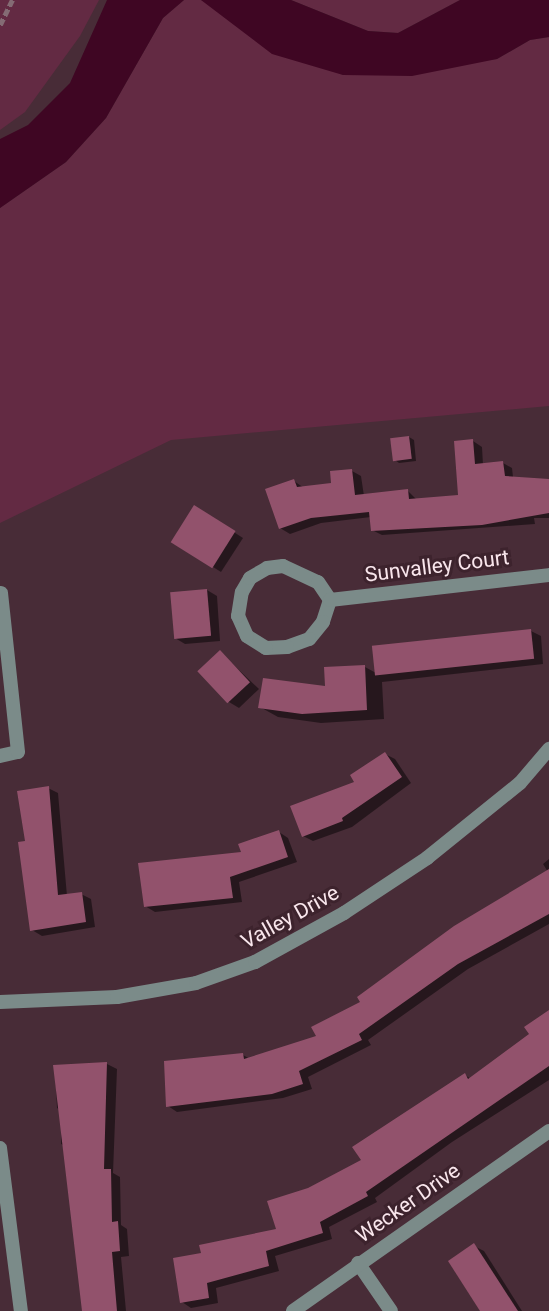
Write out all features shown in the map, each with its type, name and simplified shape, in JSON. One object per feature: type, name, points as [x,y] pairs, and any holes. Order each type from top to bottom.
[{"type":"street","points":[[267,568],[301,571],[318,582],[330,600],[323,622],[309,639],[288,648],[266,648],[247,636],[238,616],[242,592],[250,578],[267,568]]},
{"type":"street","name":"Sunvalley Court","points":[[330,600],[549,575]]},
{"type":"street","points":[[0,756],[18,752],[1,593]]},
{"type":"street","name":"Valley Drive","points":[[0,1002],[117,997],[197,983],[255,962],[344,912],[427,858],[520,783],[549,749]]},
{"type":"street","name":"Wecker Drive","points":[[293,1311],[549,1131]]},
{"type":"street","points":[[0,1148],[21,1311]]},
{"type":"street","points":[[358,1263],[391,1311]]},
{"type":"path","points":[[0,25],[12,0]]},
{"type":"shaded area","points":[[0,0],[99,0],[80,36],[25,112],[0,130]]},
{"type":"shaded area","points":[[107,0],[184,0],[163,18],[106,118],[66,162],[0,208],[0,139],[28,125],[70,83]]},
{"type":"shaded area","points":[[184,0],[201,0],[343,75],[497,59],[530,40],[549,37],[549,406],[171,440],[0,523],[0,208],[66,162],[106,118],[163,18]]},
{"type":"shaded area","points":[[201,0],[291,0],[368,31],[398,33],[460,0],[549,0],[549,37],[530,40],[497,59],[412,76],[343,75],[272,54]]},
{"type":"shaded area","points":[[291,0],[460,0],[398,33],[368,31]]},
{"type":"building","points":[[409,436],[412,459],[393,461],[390,438]]},
{"type":"building","points":[[473,439],[475,464],[503,461],[505,476],[549,479],[549,513],[482,525],[371,531],[369,512],[311,518],[279,529],[265,489],[294,479],[297,487],[331,483],[330,471],[352,469],[355,495],[408,489],[409,499],[458,495],[454,441]]},
{"type":"building","points":[[194,505],[236,531],[212,568],[171,542]]},
{"type":"building","points":[[207,589],[211,636],[174,639],[170,592]]},
{"type":"building","points":[[531,629],[534,659],[375,676],[372,646]]},
{"type":"building","points":[[220,650],[250,682],[227,703],[197,671]]},
{"type":"building","points":[[365,665],[367,710],[302,714],[258,708],[263,678],[325,686],[324,667]]},
{"type":"building","points":[[385,752],[402,777],[342,818],[343,821],[302,837],[290,806],[354,782],[350,775]]},
{"type":"building","points":[[49,786],[58,895],[82,892],[86,922],[30,931],[18,842],[25,841],[17,791]]},
{"type":"building","points":[[279,830],[288,857],[230,877],[233,898],[144,907],[138,863],[241,852],[238,844]]},
{"type":"building","points":[[549,869],[549,914],[458,964],[359,1034],[362,1040],[299,1071],[303,1084],[272,1094],[166,1107],[164,1061],[243,1053],[244,1059],[316,1036],[311,1027],[360,1002],[357,997],[454,926]]},
{"type":"building","points":[[549,1010],[549,1066],[366,1192],[368,1196],[320,1222],[323,1233],[266,1251],[269,1266],[207,1283],[209,1298],[180,1303],[173,1258],[201,1253],[199,1245],[276,1229],[267,1201],[308,1188],[361,1160],[352,1147],[465,1073],[468,1079],[529,1034],[524,1027]]},
{"type":"building","points":[[107,1062],[104,1169],[111,1169],[112,1222],[118,1221],[120,1251],[112,1252],[117,1311],[82,1311],[53,1065]]},
{"type":"building","points":[[474,1243],[518,1311],[480,1311],[448,1261]]}]
